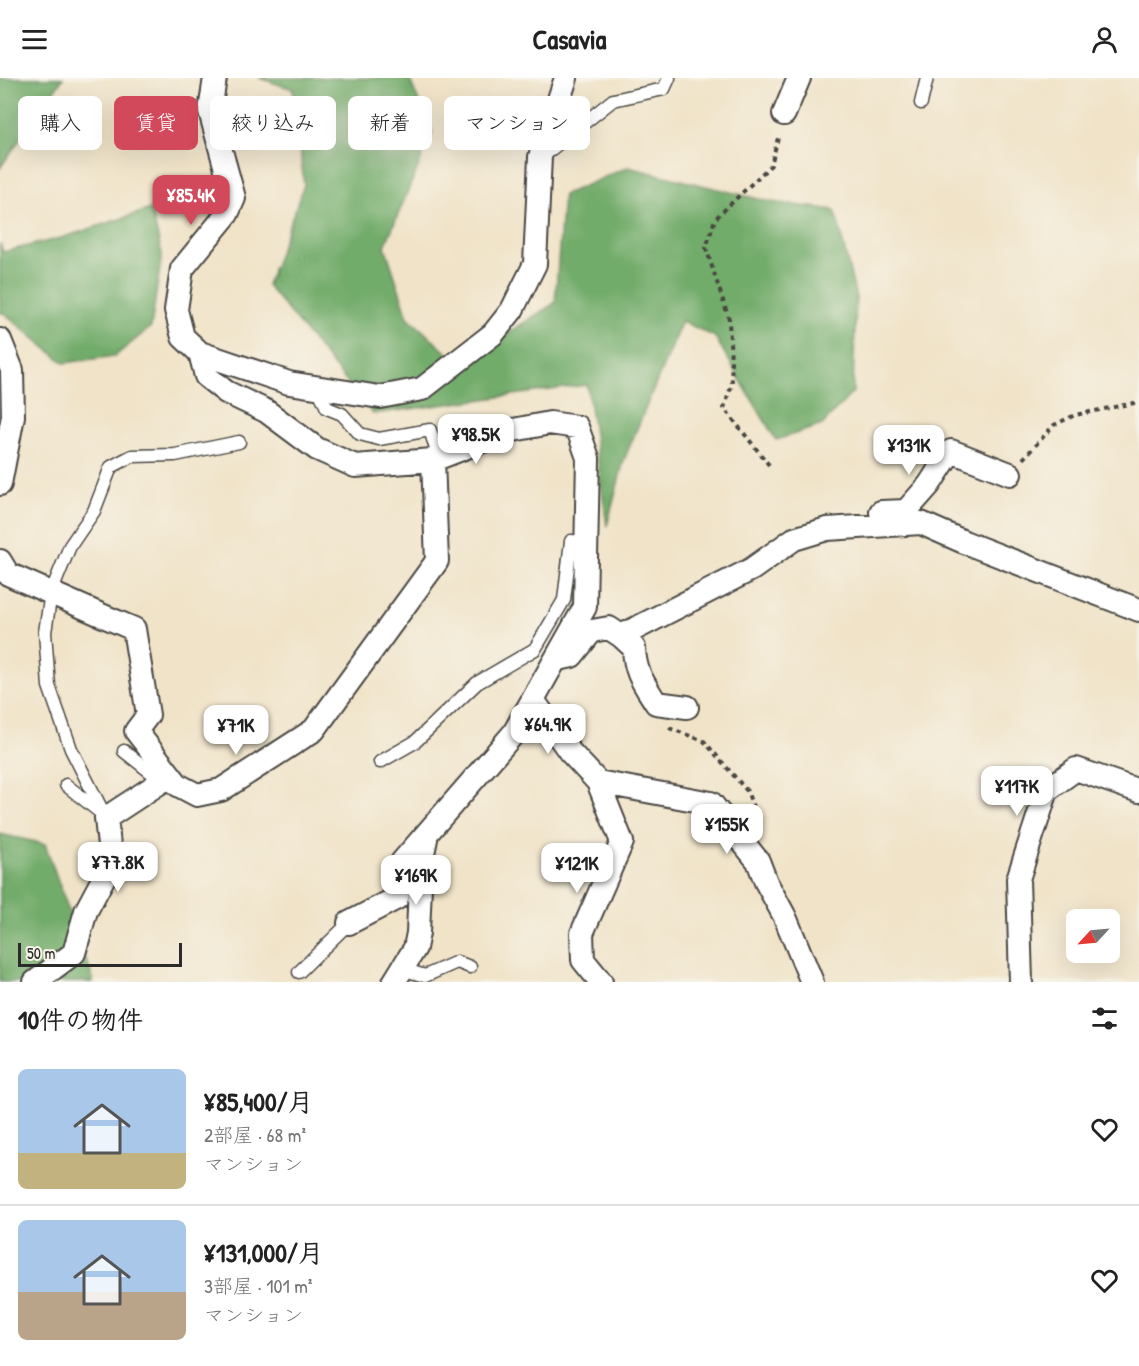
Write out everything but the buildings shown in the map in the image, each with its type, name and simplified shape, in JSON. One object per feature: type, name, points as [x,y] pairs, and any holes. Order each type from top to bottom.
[{"type":"street","points":[[215,78],[210,111],[234,198],[227,214],[182,269],[176,310],[183,337],[200,353],[289,383],[380,397],[422,389],[494,334],[512,310],[535,264],[540,157],[566,78]]},
{"type":"street","points":[[784,114],[799,78]]},
{"type":"street","points":[[0,340],[12,370],[13,416],[0,484]]},
{"type":"street","points":[[200,353],[206,376],[226,392],[266,411],[317,449],[355,465],[436,459],[508,431],[550,423],[577,427],[588,458],[585,607],[514,734],[402,862],[397,898],[349,923]]},
{"type":"street","points":[[816,532],[824,514],[906,511],[929,484],[951,451],[1010,474]]},
{"type":"street","points":[[0,561],[8,574],[134,628],[148,716],[136,731],[166,778],[197,795],[221,790],[314,730],[437,561],[436,459]]},
{"type":"street","points":[[621,636],[752,569],[794,539],[827,529],[921,523],[1139,610]]},
{"type":"street","points":[[556,659],[572,656],[592,631],[609,628],[634,648],[634,663],[639,677],[656,703],[687,707]]},
{"type":"street","points":[[533,700],[570,752],[598,782],[621,842],[582,933],[583,960],[602,982]]},
{"type":"street","points":[[1021,982],[1018,879],[1047,790],[1076,769],[1139,791]]},
{"type":"street","points":[[35,982],[74,953],[86,911],[111,864],[106,818],[166,778]]},
{"type":"street","points":[[598,782],[711,803],[758,861],[812,982]]},
{"type":"street","points":[[398,975],[415,948],[418,933],[421,863],[428,832]]},
{"type":"lane","points":[[540,157],[613,100],[664,89],[669,78]]},
{"type":"lane","points":[[921,104],[927,78]]},
{"type":"lane","points":[[318,388],[327,408],[342,414],[360,434],[379,439],[430,430],[436,459]]},
{"type":"lane","points":[[106,818],[71,749],[49,686],[45,632],[51,593],[70,546],[94,511],[111,467],[132,456],[175,455],[239,442]]},
{"type":"lane","points":[[380,762],[415,742],[477,683],[535,649],[564,600],[571,542],[586,542]]},
{"type":"lane","points":[[124,751],[166,778]]},
{"type":"lane","points":[[66,785],[106,818]]},
{"type":"lane","points":[[299,972],[349,923]]},
{"type":"lane","points":[[398,975],[425,976],[458,963],[470,967]]},
{"type":"path","points":[[769,465],[724,408],[732,384],[729,319],[706,248],[715,219],[771,165],[784,114]]},
{"type":"path","points":[[1010,474],[1054,425],[1075,415],[1139,402]]},
{"type":"green space","points":[[0,78],[63,78],[50,96],[18,96],[18,142],[0,168]]},
{"type":"green space","points":[[259,78],[409,78],[417,96],[348,96],[348,150],[425,150],[385,246],[408,317],[459,364],[555,303],[563,195],[628,167],[771,202],[835,210],[856,297],[853,392],[822,425],[776,440],[715,337],[682,321],[624,460],[607,526],[587,385],[373,414],[267,285],[304,185],[300,150],[336,150],[336,96],[294,96],[293,89]]},
{"type":"green space","points":[[151,209],[162,254],[151,327],[115,356],[64,363],[4,313],[0,313],[0,243],[3,252],[61,238]]},
{"type":"green space","points":[[0,834],[45,844],[93,979],[92,982],[0,982]]}]
